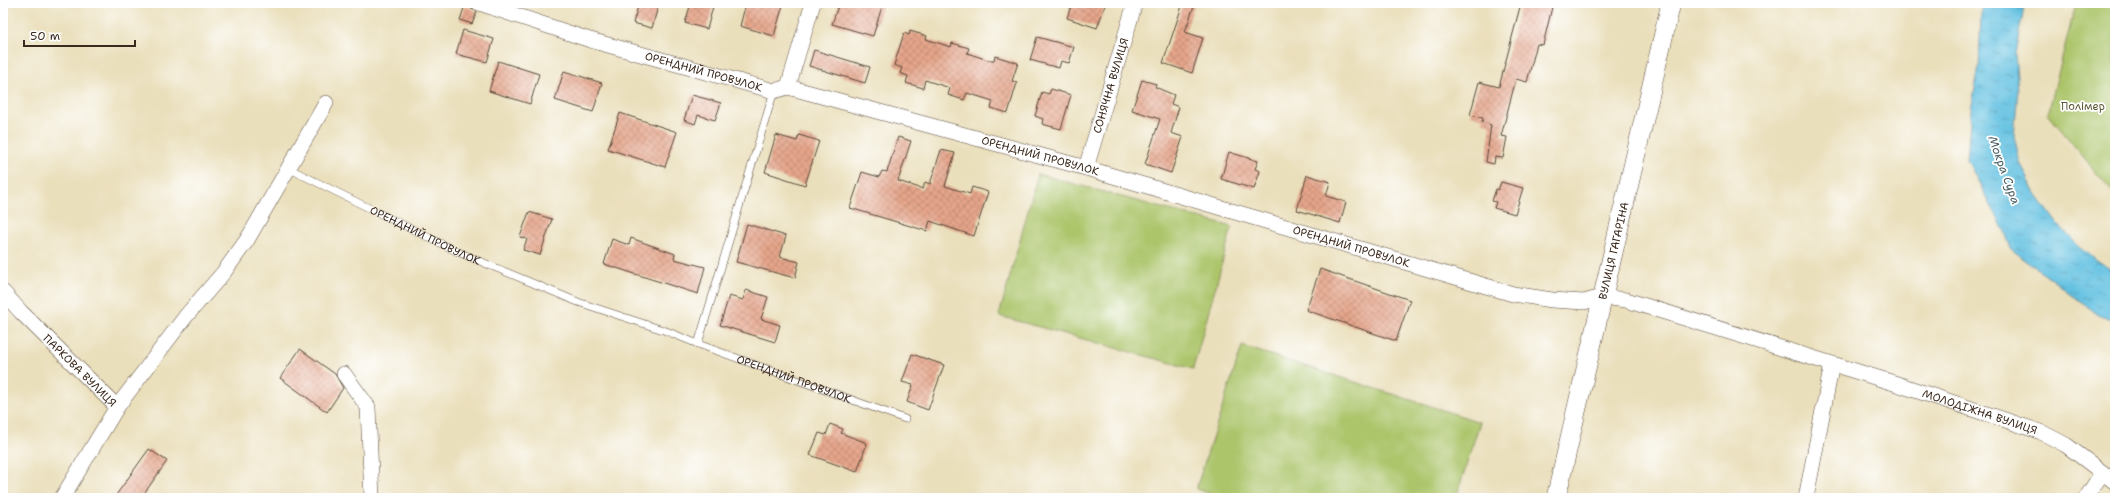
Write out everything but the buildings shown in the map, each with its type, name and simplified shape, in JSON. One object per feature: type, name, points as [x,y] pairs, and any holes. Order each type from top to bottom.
[{"type":"street","points":[[781,89],[813,3]]},
{"type":"street","name":"СОНЯЧНА ВУЛИЦЯ","points":[[1086,168],[1135,3]]},
{"type":"street","name":"ВУЛИЦЯ ГАГАРІНА","points":[[1556,498],[1671,3]]},
{"type":"street","name":"ОРЕНДНИЙ ПРОВУЛОК","points":[[484,4],[590,40],[1086,168],[1513,294],[1552,300],[1584,302],[1602,298]]},
{"type":"street","points":[[117,407],[186,316],[224,272],[247,240],[326,103]]},
{"type":"street","name":"ПАРКОВА ВУЛИЦЯ","points":[[3,292],[21,312],[117,407],[62,498]]},
{"type":"street","name":"МОЛОДІЖНА ВУЛИЦЯ","points":[[1602,298],[1626,300],[1894,383],[2040,432],[2066,445],[2115,482]]},
{"type":"street","points":[[1806,498],[1832,364]]},
{"type":"street","points":[[344,374],[368,407],[372,498]]},
{"type":"street","points":[[2086,498],[2102,473]]},
{"type":"lane","points":[[698,344],[781,89]]},
{"type":"lane","name":"ОРЕНДНИЙ ПРОВУЛОК","points":[[288,168],[458,252],[578,302],[666,331],[905,419]]},
{"type":"green space","name":"Полімер","points":[[2076,3],[2115,3],[2115,195],[2048,114]]},
{"type":"green space","points":[[1038,174],[1232,227],[1193,369],[999,316]]},
{"type":"green space","points":[[1242,346],[1480,422],[1456,498],[1224,498],[1196,489]]},
{"type":"water","name":"Мокра Сура","points":[[1984,3],[2025,3],[2015,53],[2018,90],[2014,136],[2020,162],[2035,193],[2056,222],[2081,249],[2110,269],[2115,270],[2115,321],[2100,316],[2011,249],[2005,232],[1967,160],[1971,110],[1979,66],[1981,14]]}]
